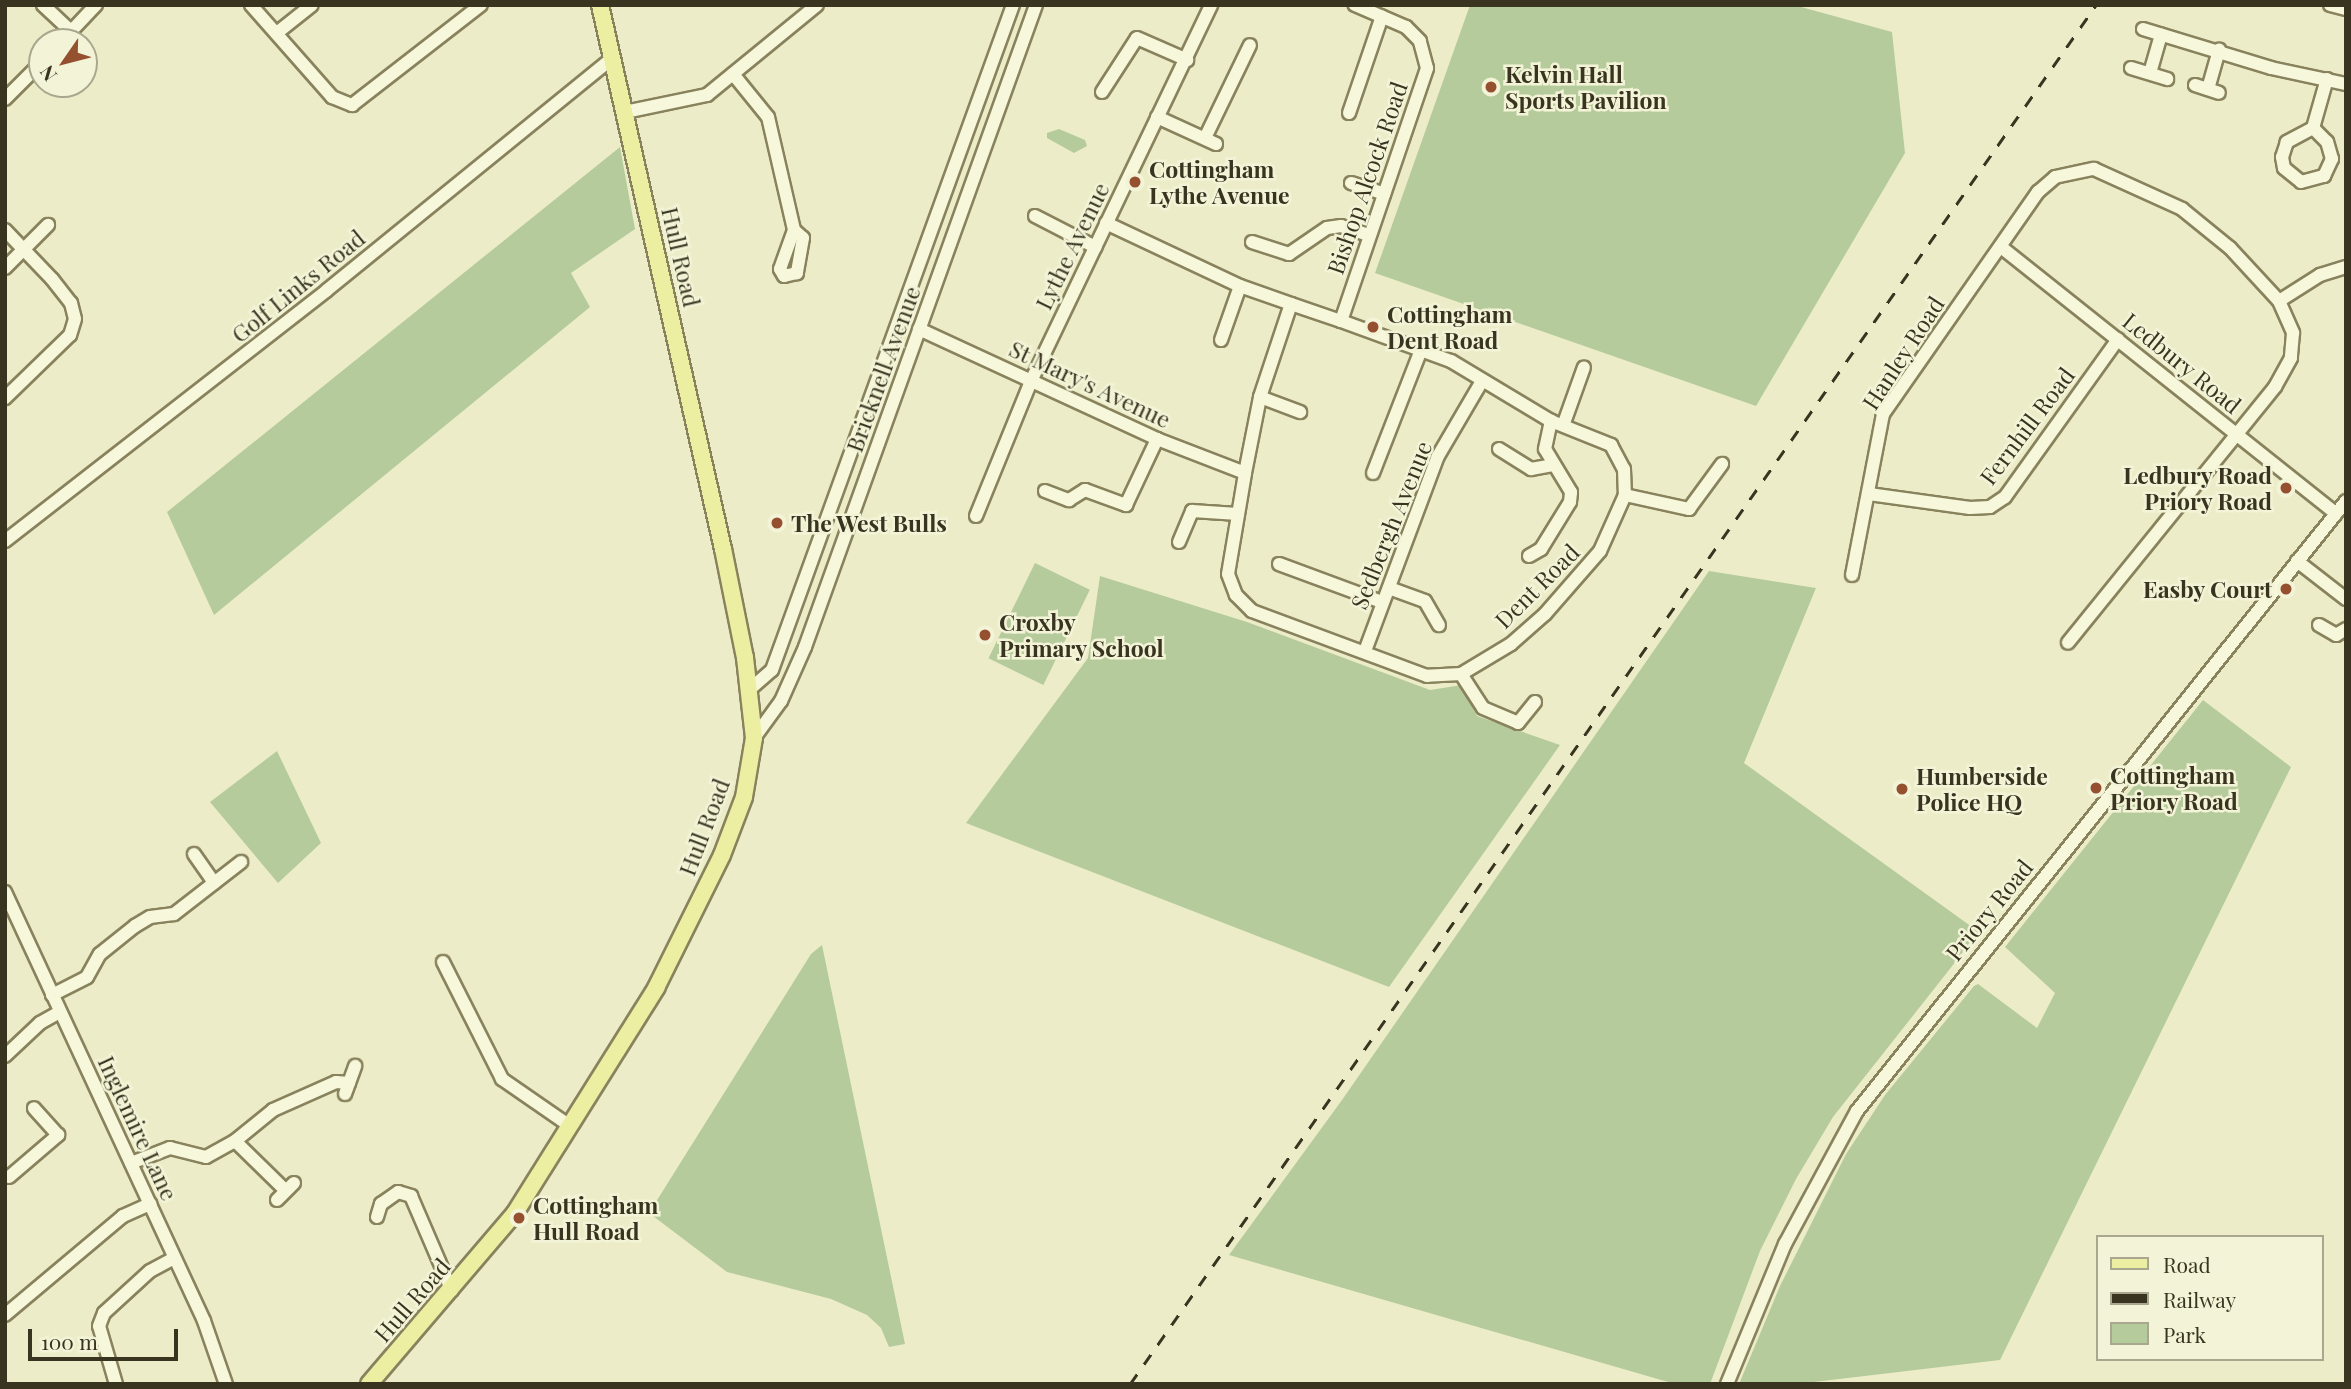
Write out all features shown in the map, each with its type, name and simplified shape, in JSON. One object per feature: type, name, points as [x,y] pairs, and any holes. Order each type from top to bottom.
[{"type":"main road","name":"Hull Road","points":[[369,1384],[452,1291],[515,1213],[656,988],[722,855],[744,797],[754,738],[749,690],[726,561],[600,5]]},
{"type":"street","points":[[43,5],[68,28]]},
{"type":"street","points":[[76,28],[96,5]]},
{"type":"street","points":[[251,5],[278,32],[332,97],[352,105],[481,5]]},
{"type":"street","points":[[278,32],[312,5]]},
{"type":"street","points":[[625,112],[698,100],[817,5]]},
{"type":"street","name":"Bricknell Avenue","points":[[749,690],[772,670],[1013,5]]},
{"type":"street","name":"Bricknell Avenue","points":[[754,738],[781,701],[805,647],[1036,5]]},
{"type":"street","name":"Lythe Avenue","points":[[982,512],[1032,379],[1157,117],[1187,61],[1210,5]]},
{"type":"street","name":"Bishop Alcock Road","points":[[1341,321],[1427,68],[1420,41],[1406,27],[1355,5]]},
{"type":"street","points":[[1349,113],[1382,16]]},
{"type":"street","points":[[2143,29],[2271,68],[2346,84]]},
{"type":"street","points":[[2150,74],[2161,35]]},
{"type":"street","points":[[1102,92],[1137,38],[1187,61]]},
{"type":"street","points":[[1157,117],[1210,141],[1251,45]]},
{"type":"street","points":[[2194,85],[2213,91],[2219,50]]},
{"type":"street","name":"Golf Links Road","points":[[5,541],[327,290],[612,58]]},
{"type":"street","points":[[2132,68],[2167,79]]},
{"type":"street","points":[[733,74],[768,117],[794,230]]},
{"type":"street","points":[[5,99],[28,76]]},
{"type":"street","points":[[2313,128],[2327,142],[2332,159],[2324,176],[2301,182],[2284,167],[2282,157],[2287,142],[2313,128],[2327,79]]},
{"type":"street","name":"Hanley Road","points":[[1852,575],[1883,414],[2054,177],[2094,169],[2182,209],[2230,248],[2279,301],[2293,333],[2291,358],[2275,387],[2068,642]]},
{"type":"street","points":[[1351,183],[1384,194]]},
{"type":"street","points":[[1035,216],[1095,247]]},
{"type":"street","points":[[1106,223],[1240,286],[1451,361],[1557,422],[1611,445],[1624,469],[1625,495],[1689,509],[1722,464]]},
{"type":"street","points":[[5,268],[48,225]]},
{"type":"street","points":[[1252,242],[1290,254],[1327,228],[1341,226],[1369,235]]},
{"type":"street","points":[[5,230],[71,303],[75,319],[70,335],[5,398]]},
{"type":"street","name":"Ledbury Road","points":[[2001,247],[2336,513]]},
{"type":"street","points":[[2279,301],[2320,275],[2346,267]]},
{"type":"street","points":[[1221,340],[1240,286]]},
{"type":"street","name":"Dent Road","points":[[1291,304],[1260,397],[1228,574],[1236,595],[1252,611],[1365,651],[1427,677],[1461,674],[1511,643],[1581,575],[1600,551],[1625,495]]},
{"type":"street","name":"St Mary's Avenue","points":[[919,329],[1157,439],[1245,473]]},
{"type":"street","name":"Fernhill Road","points":[[1869,494],[1970,508],[1990,506],[2005,497],[2119,339]]},
{"type":"street","points":[[1373,473],[1421,350]]},
{"type":"street","points":[[1529,556],[1541,549],[1570,502],[1571,492],[1545,449],[1584,366]]},
{"type":"street","name":"Sedbergh Avenue","points":[[1365,651],[1438,456],[1482,381]]},
{"type":"street","points":[[1260,397],[1300,412]]},
{"type":"street","points":[[1045,491],[1069,500],[1085,490],[1126,505],[1157,439]]},
{"type":"street","points":[[1499,449],[1531,469],[1553,465]]},
{"type":"street","name":"Priory Road","points":[[1727,1384],[1785,1244],[1857,1111],[2346,501]]},
{"type":"street","points":[[1180,542],[1192,511],[1238,514]]},
{"type":"street","points":[[2297,562],[2346,599]]},
{"type":"street","points":[[1279,564],[1382,602]]},
{"type":"street","points":[[1389,587],[1425,601],[1439,625]]},
{"type":"street","points":[[2319,625],[2336,635],[2346,629]]},
{"type":"street","points":[[1461,674],[1483,708],[1518,723],[1535,702]]},
{"type":"street","points":[[194,854],[214,883]]},
{"type":"street","points":[[52,995],[87,977],[100,954],[135,926],[150,917],[174,914],[242,862]]},
{"type":"street","name":"Inglemire Lane","points":[[5,892],[150,1204],[226,1384]]},
{"type":"street","points":[[444,961],[502,1079],[570,1126]]},
{"type":"street","points":[[5,1056],[40,1023],[60,1012]]},
{"type":"street","points":[[131,1163],[170,1148],[206,1157],[235,1141],[273,1110],[336,1082],[347,1088],[355,1066]]},
{"type":"street","points":[[7,1176],[58,1135],[34,1108]]},
{"type":"street","points":[[235,1141],[285,1191]]},
{"type":"street","points":[[377,1217],[381,1204],[398,1192],[411,1196],[452,1291]]},
{"type":"street","points":[[5,1315],[123,1216],[150,1204]]},
{"type":"street","points":[[116,1384],[99,1326],[104,1313],[150,1271],[174,1258]]},
{"type":"green space","points":[[1470,5],[1794,5],[1892,32],[1905,153],[1756,406],[1375,273]]},
{"type":"green space","points":[[1059,129],[1085,140],[1087,146],[1074,153],[1047,138],[1047,133]]},
{"type":"green space","points":[[620,147],[635,229],[571,273],[590,307],[214,615],[167,512]]},
{"type":"green space","points":[[1035,563],[1090,590],[1043,685],[989,658]]},
{"type":"green space","points":[[1709,571],[1816,588],[1744,763],[1979,932],[1833,1117],[1796,1179],[1760,1251],[1710,1384],[1675,1384],[1229,1255],[1342,1100]]},
{"type":"green space","points":[[1100,576],[1247,622],[1430,690],[1462,685],[1477,716],[1560,745],[1389,987],[966,823],[1088,658]]},
{"type":"green space","points":[[2203,700],[2291,767],[2000,1360],[1797,1384],[1739,1384],[1780,1286],[1846,1154],[1885,1095],[1974,986],[1978,984],[2037,1028],[2055,993],[2005,947]]},
{"type":"green space","points":[[277,751],[321,843],[278,883],[210,802]]},
{"type":"green space","points":[[822,945],[905,1344],[889,1347],[881,1328],[867,1315],[831,1299],[727,1272],[649,1213],[811,954]]},
{"type":"railway","points":[[1130,1384],[2096,5]]},
{"type":"place","name":"Kelvin Hall Sports Pavilion","points":[[1491,87]]},
{"type":"place","name":"Cottingham Lythe Avenue","points":[[1135,182]]},
{"type":"place","name":"Cottingham Dent Road","points":[[1373,327]]},
{"type":"place","name":"Ledbury Road Priory Road","points":[[2286,488]]},
{"type":"place","name":"The West Bulls","points":[[777,523]]},
{"type":"place","name":"Easby Court","points":[[2286,589]]},
{"type":"place","name":"Croxby Primary School","points":[[985,635]]},
{"type":"place","name":"Cottingham Priory Road","points":[[2096,788]]},
{"type":"place","name":"Humberside Police HQ","points":[[1902,789]]},
{"type":"place","name":"Cottingham Hull Road","points":[[519,1218]]}]
